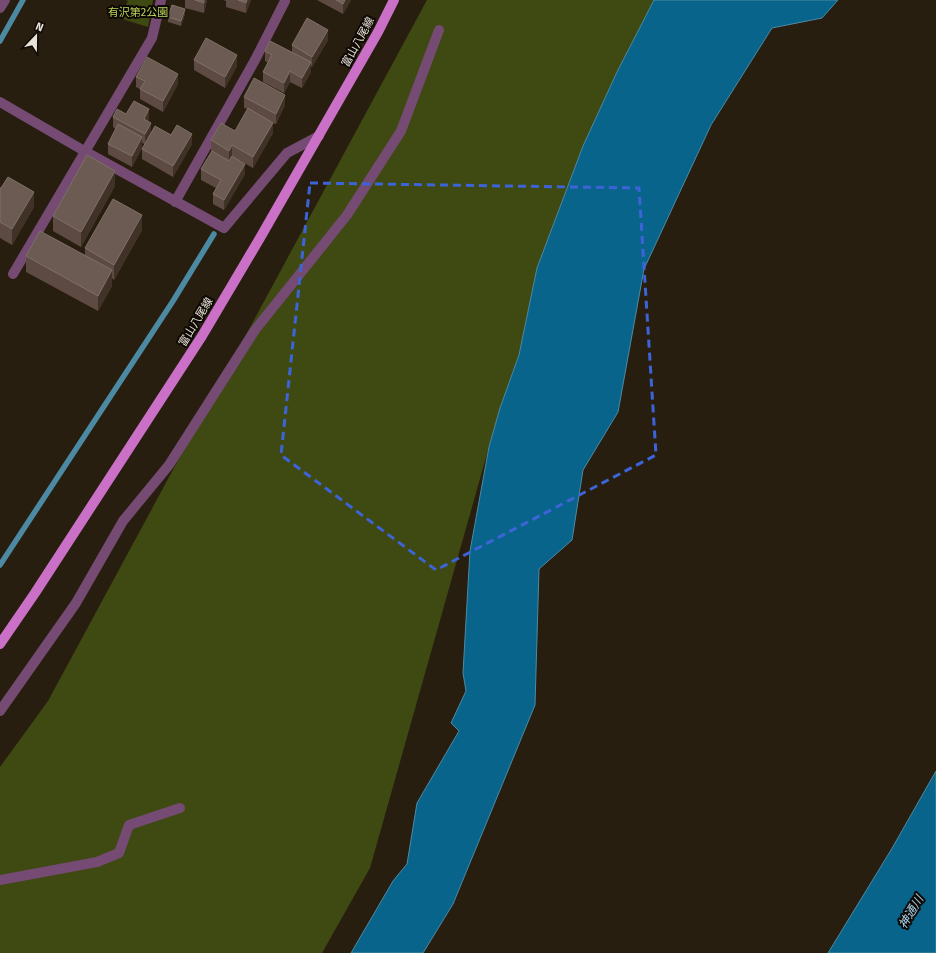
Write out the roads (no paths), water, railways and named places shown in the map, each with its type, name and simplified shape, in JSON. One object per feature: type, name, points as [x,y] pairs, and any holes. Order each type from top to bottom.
[{"type":"main road","name":"富山八尾線","points":[[0,644],[35,593],[202,336],[378,32],[394,0]]},
{"type":"street","points":[[0,8],[5,0]]},
{"type":"street","points":[[13,274],[152,38],[161,0]]},
{"type":"street","points":[[175,202],[251,67],[284,0]]},
{"type":"street","points":[[0,711],[76,603],[123,521],[169,465],[255,330],[347,215],[401,131],[439,30]]},
{"type":"street","points":[[0,102],[86,152],[224,228],[287,153],[318,136]]},
{"type":"street","points":[[0,880],[97,862],[119,853],[128,825],[180,808]]},
{"type":"water","points":[[654,0],[838,0],[822,18],[772,28],[711,125],[644,269],[618,412],[583,470],[572,540],[539,569],[535,705],[453,904],[423,953],[351,953],[393,881],[407,864],[417,803],[459,731],[451,723],[466,691],[463,673],[470,551],[489,447],[500,408],[519,355],[537,268],[583,146],[617,72]]},
{"type":"water","name":"神通川","points":[[936,771],[936,953],[828,953],[891,850]]},
{"type":"waterway","points":[[0,41],[23,0]]},
{"type":"waterway","points":[[0,565],[173,301],[214,234]]},
{"type":"park label","name":"有沢第2公園","points":[[138,12]]}]
